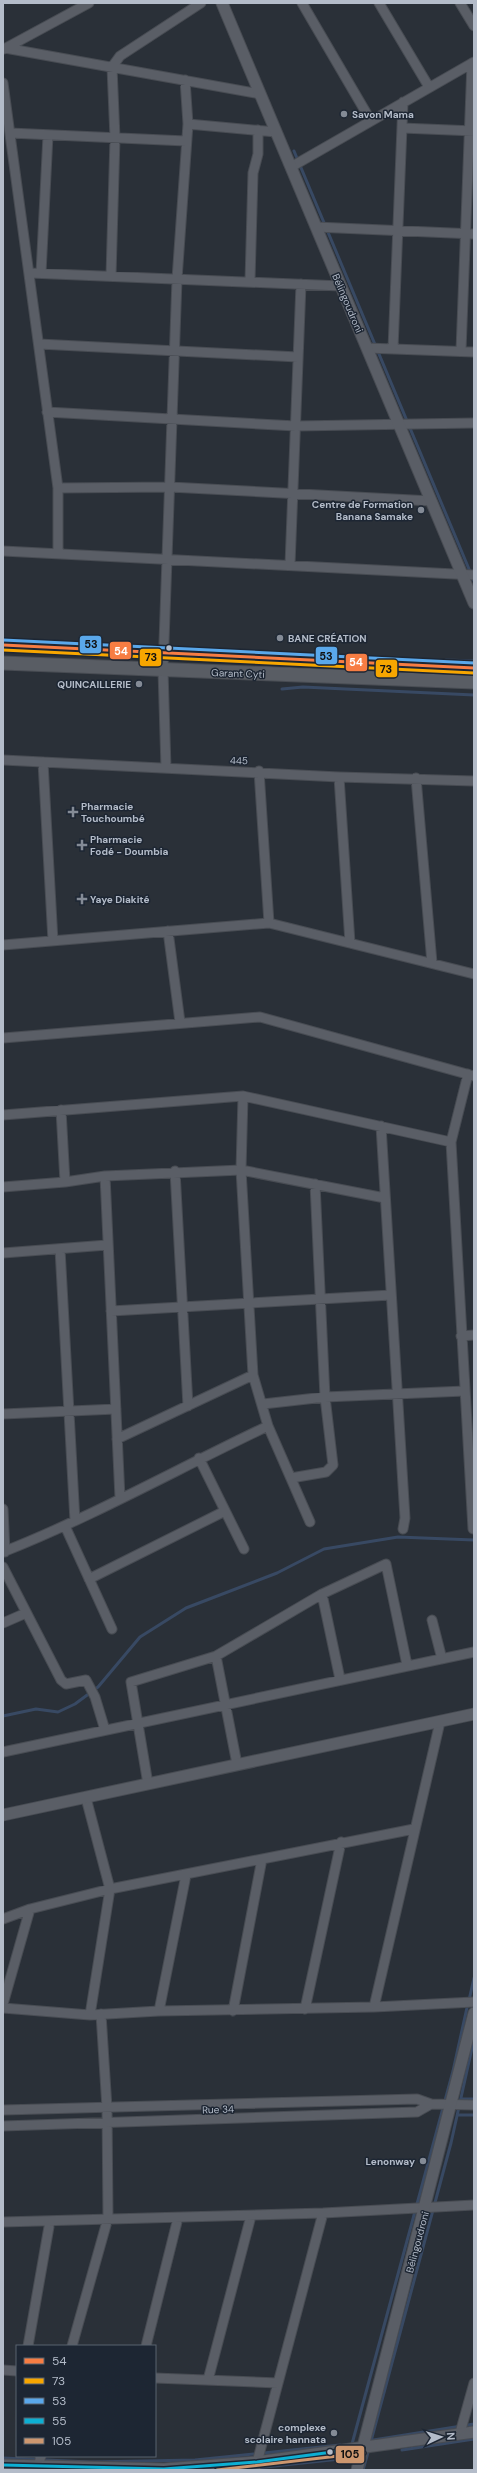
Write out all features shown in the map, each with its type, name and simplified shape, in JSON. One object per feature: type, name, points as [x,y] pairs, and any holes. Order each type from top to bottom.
[{"type":"main road","name":"Garant Cyti","points":[[3,645],[474,668]]},
{"type":"main road","name":"Garant Cyti","points":[[3,663],[474,682]]},
{"type":"street","points":[[4,49],[89,3]]},
{"type":"street","points":[[111,276],[115,138],[112,67],[120,56],[201,3]]},
{"type":"street","name":"Bélingoudroni","points":[[222,3],[474,603]]},
{"type":"street","points":[[302,3],[371,121]]},
{"type":"street","points":[[379,3],[429,87]]},
{"type":"street","points":[[460,3],[474,26]]},
{"type":"street","points":[[4,49],[260,94]]},
{"type":"street","points":[[291,166],[473,62]]},
{"type":"street","points":[[462,351],[470,234],[473,62]]},
{"type":"street","points":[[166,768],[163,670],[178,279],[188,124],[185,80]]},
{"type":"street","points":[[3,83],[30,273],[46,412],[58,488],[58,553]]},
{"type":"street","points":[[393,349],[403,102]]},
{"type":"street","points":[[188,124],[276,132]]},
{"type":"street","points":[[402,128],[471,131]]},
{"type":"street","points":[[250,282],[253,173],[258,154],[258,130]]},
{"type":"street","points":[[10,133],[186,141]]},
{"type":"street","points":[[41,273],[48,135]]},
{"type":"street","points":[[316,228],[470,234]]},
{"type":"street","points":[[30,273],[341,286]]},
{"type":"street","points":[[290,565],[301,284]]},
{"type":"street","points":[[39,344],[298,357]]},
{"type":"street","points":[[367,348],[474,352]]},
{"type":"street","points":[[46,412],[296,426],[400,426],[474,423]]},
{"type":"street","points":[[58,488],[170,487],[431,501]]},
{"type":"street","points":[[3,552],[58,553],[474,575]]},
{"type":"street","name":"445","points":[[3,760],[259,771],[340,777],[416,778],[474,781]]},
{"type":"street","points":[[43,762],[53,941]]},
{"type":"street","points":[[259,771],[269,923]]},
{"type":"street","points":[[340,777],[350,943]]},
{"type":"street","points":[[416,778],[432,963]]},
{"type":"street","points":[[3,945],[269,923],[474,974]]},
{"type":"street","points":[[168,931],[180,1022]]},
{"type":"street","points":[[3,1038],[180,1022],[260,1017],[471,1075],[451,1142],[461,1336],[474,1529]]},
{"type":"street","points":[[3,1115],[243,1096],[451,1142]]},
{"type":"street","points":[[243,1096],[241,1170],[253,1375],[263,1404],[268,1426],[310,1522]]},
{"type":"street","points":[[61,1110],[66,1182]]},
{"type":"street","points":[[381,1126],[405,1518],[403,1530]]},
{"type":"street","points":[[3,1187],[66,1182],[105,1176],[175,1171],[241,1170],[385,1198]]},
{"type":"street","points":[[175,1171],[188,1406]]},
{"type":"street","points":[[105,1176],[107,1245],[120,1498]]},
{"type":"street","points":[[291,1478],[326,1472],[333,1465],[325,1397],[315,1184]]},
{"type":"street","points":[[3,1253],[107,1245]]},
{"type":"street","points":[[60,1249],[75,1521]]},
{"type":"street","points":[[111,1311],[391,1295]]},
{"type":"street","points":[[461,1336],[474,1335]]},
{"type":"street","points":[[117,1439],[253,1375]]},
{"type":"street","points":[[263,1404],[325,1397],[465,1391]]},
{"type":"street","points":[[3,1414],[116,1409]]},
{"type":"street","points":[[3,1509],[4,1552],[65,1526],[199,1458],[268,1426]]},
{"type":"street","points":[[199,1458],[244,1548]]},
{"type":"street","points":[[89,1579],[225,1511]]},
{"type":"street","points":[[65,1526],[112,1629]]},
{"type":"street","points":[[148,1784],[131,1682],[216,1656],[322,1594],[386,1564],[407,1665]]},
{"type":"street","points":[[3,1567],[61,1680],[66,1684],[86,1680],[95,1697],[105,1730]]},
{"type":"street","points":[[322,1594],[340,1679]]},
{"type":"street","points":[[3,1623],[26,1613]]},
{"type":"street","points":[[432,1620],[442,1659]]},
{"type":"street","points":[[3,1752],[138,1724],[340,1679],[474,1652]]},
{"type":"street","points":[[216,1656],[238,1764]]},
{"type":"street","points":[[3,1815],[474,1714]]},
{"type":"street","points":[[374,2007],[440,1722]]},
{"type":"street","points":[[86,1798],[110,1889],[90,2015]]},
{"type":"street","points":[[3,1920],[30,1909],[110,1889],[186,1875],[341,1842],[414,1829]]},
{"type":"street","points":[[305,2009],[341,1842]]},
{"type":"street","points":[[234,2011],[262,1859]]},
{"type":"street","points":[[159,2011],[186,1875]]},
{"type":"street","points":[[3,2004],[30,1909]]},
{"type":"street","points":[[3,2008],[90,2015],[159,2011],[305,2009],[474,2002]]},
{"type":"street","name":"Bélingoudroni","points":[[357,2470],[452,2105],[474,2013]]},
{"type":"street","points":[[72,2345],[108,2218],[107,2124],[102,2014]]},
{"type":"street","name":"Rue 34","points":[[3,2110],[417,2099],[431,2104],[474,2104]]},
{"type":"street","name":"Rue 34","points":[[3,2126],[107,2124],[417,2112],[431,2104]]},
{"type":"street","points":[[3,2222],[108,2218],[251,2216],[426,2206],[474,2205]]},
{"type":"street","points":[[256,2466],[322,2213]]},
{"type":"street","points":[[208,2380],[251,2216]]},
{"type":"street","points":[[146,2345],[178,2218]]},
{"type":"street","points":[[28,2345],[50,2221]]},
{"type":"street","points":[[3,2370],[16,2371]]},
{"type":"street","points":[[156,2378],[278,2383]]},
{"type":"street","points":[[460,2434],[474,2383]]},
{"type":"street","points":[[3,2466],[39,2464],[164,2469],[256,2466],[363,2448],[474,2432]]},
{"type":"waterway","points":[[294,151],[474,581]]},
{"type":"waterway","points":[[446,660],[474,661]]},
{"type":"waterway","points":[[282,689],[303,687],[474,695]]},
{"type":"waterway","points":[[3,1716],[36,1709],[58,1712],[75,1704],[98,1687],[140,1637],[186,1608],[277,1573],[324,1549],[398,1537],[474,1540]]},
{"type":"waterway","points":[[469,2000],[474,1978]]},
{"type":"waterway","points":[[352,2444],[453,2071],[468,2003]]},
{"type":"waterway","points":[[371,2441],[451,2143],[474,2039]]},
{"type":"waterway","points":[[462,2099],[474,2099]]},
{"type":"waterway","points":[[458,2115],[474,2115]]},
{"type":"waterway","points":[[367,2441],[474,2424]]},
{"type":"waterway","points":[[402,2450],[474,2439]]},
{"type":"waterway","points":[[3,2458],[90,2462],[195,2460],[340,2445]]},
{"type":"waterway","points":[[363,2470],[369,2449]]},
{"type":"waterway","points":[[238,2470],[359,2457]]},
{"type":"transit line","name":"53","points":[[3,640],[474,663]]},
{"type":"transit line","name":"54","points":[[3,645],[474,668]]},
{"type":"transit line","name":"73","points":[[3,650],[474,673]]},
{"type":"transit line","name":"55","points":[[3,2465],[164,2469],[257,2462],[363,2448]]},
{"type":"transit line","name":"105","points":[[217,2470],[364,2453]]},
{"type":"place","name":"Savon Mama","points":[[344,114]]},
{"type":"place","name":"Centre de Formation Banana Samake","points":[[421,510]]},
{"type":"place","name":"BANE CRÉATION","points":[[280,638]]},
{"type":"place","name":"QUINCAILLERIE","points":[[139,684]]},
{"type":"place","name":"Pharmacie Touchoumbé","points":[[73,812]]},
{"type":"place","name":"Pharmacie Fodé - Doumbia","points":[[82,845]]},
{"type":"place","name":"Yaye Diakité","points":[[82,899]]},
{"type":"place","name":"Lenonway","points":[[423,2161]]},
{"type":"place","name":"complexe scolaire hannata","points":[[334,2433]]}]
